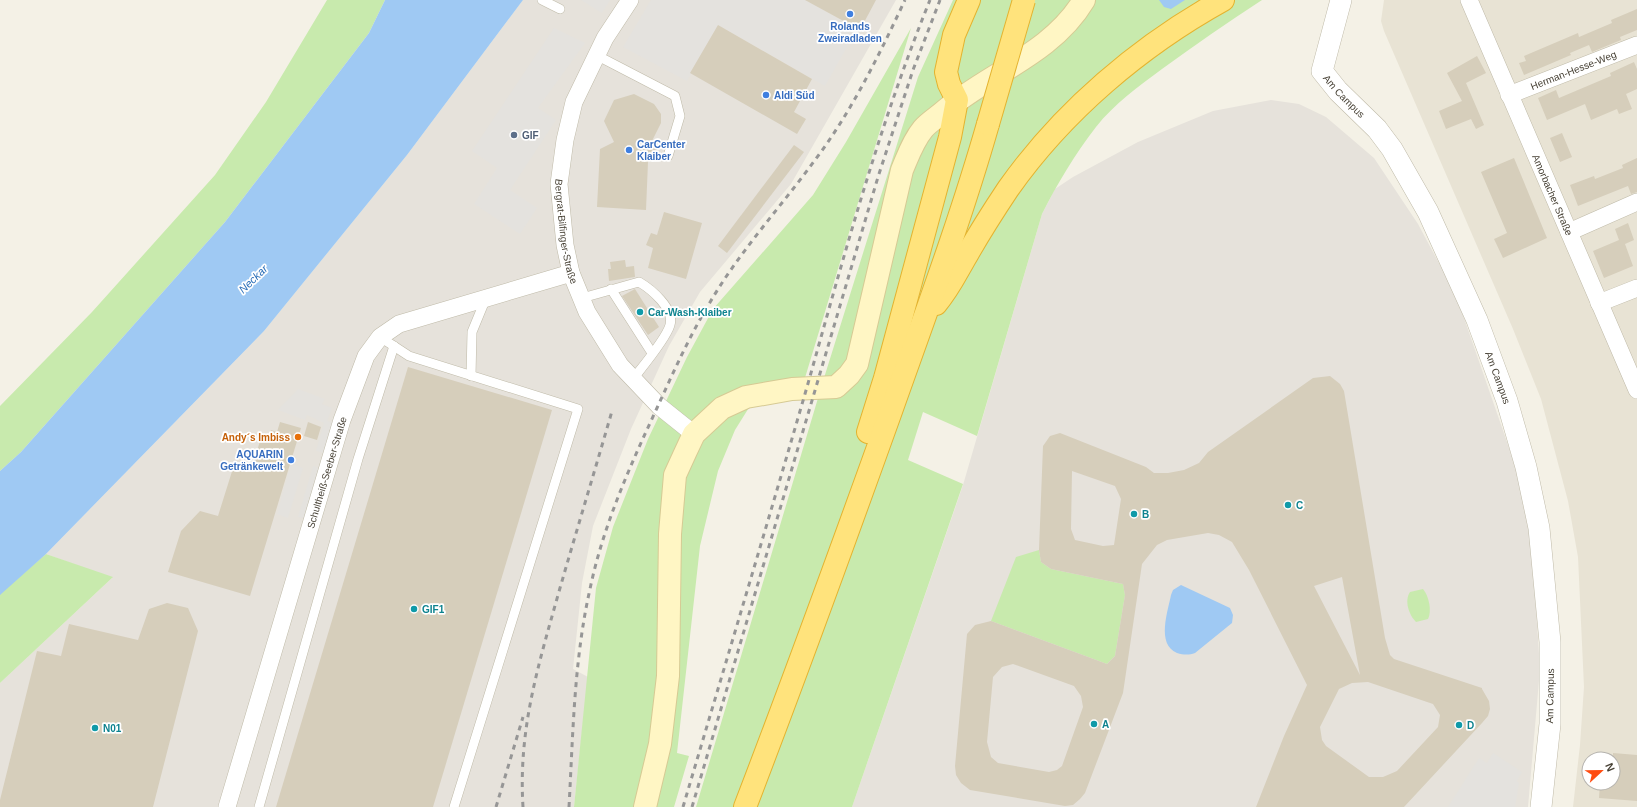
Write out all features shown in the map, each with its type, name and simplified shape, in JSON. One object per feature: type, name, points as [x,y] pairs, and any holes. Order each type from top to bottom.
[{"type":"highway","points":[[850,526],[862,453],[885,378],[950,137],[957,100],[949,84],[946,72],[954,35],[970,0]]},
{"type":"highway","points":[[745,807],[850,526],[925,316],[974,172],[1024,0]]},
{"type":"highway","points":[[925,316],[949,289],[967,254],[1008,188],[1048,140],[1080,106],[1146,50],[1223,0]]},
{"type":"main road","points":[[645,807],[660,744],[668,676],[670,534],[675,475],[694,434],[722,408],[746,397],[792,389],[836,387],[849,375],[856,364],[905,163],[910,148],[924,129],[957,100],[1033,53],[1059,33],[1076,14],[1084,0]]},
{"type":"street","name":"Bergrat-Bilfinger-Straße","points":[[630,0],[596,55],[574,102],[565,140],[559,184],[566,245],[571,274],[587,312],[620,365],[659,406],[694,434]]},
{"type":"street","name":"Am Campus","points":[[1341,0],[1322,71],[1338,91],[1377,129],[1392,149],[1428,212],[1476,320],[1507,401],[1526,467],[1539,528],[1550,642],[1550,724],[1541,806]]},
{"type":"street","name":"Amorbacher Straße","points":[[1469,0],[1637,390]]},
{"type":"street","name":"Herman-Hesse-Weg","points":[[1509,95],[1637,45]]},
{"type":"street","points":[[1569,232],[1637,202]]},
{"type":"street","name":"Schultheiß-Seeber-Straße","points":[[227,807],[342,420],[366,356],[380,337],[399,324],[571,274]]},
{"type":"street","points":[[1599,303],[1637,288]]},
{"type":"lane","points":[[542,0],[560,9]]},
{"type":"lane","points":[[596,55],[674,96],[680,116],[668,156]]},
{"type":"lane","points":[[582,298],[639,282],[653,291],[669,312],[670,324],[652,353],[633,379]]},
{"type":"lane","points":[[611,289],[652,353]]},
{"type":"lane","points":[[471,376],[472,332],[486,298]]},
{"type":"lane","points":[[380,337],[409,356],[578,409],[454,807]]},
{"type":"lane","points":[[259,807],[358,459],[394,346]]},
{"type":"shaded area","points":[[523,0],[896,0],[791,184],[700,292],[669,346],[631,429],[593,526],[582,583],[573,669],[588,677],[574,807],[0,807],[0,683],[112,578],[46,554],[264,331],[407,155]]},
{"type":"shaded area","points":[[581,0],[610,0],[602,13]]},
{"type":"shaded area","points":[[651,0],[805,0],[857,29],[825,86],[718,25],[687,81],[623,47]]},
{"type":"shaded area","points":[[1384,0],[1637,0],[1637,807],[1573,807],[1580,745],[1584,687],[1578,557],[1568,501],[1541,399],[1513,329],[1381,21]]},
{"type":"shaded area","name":"GIF","points":[[554,28],[585,43],[538,108],[556,120],[510,190],[537,208],[520,234],[474,204],[497,168],[472,151]]},
{"type":"shaded area","points":[[1271,100],[1299,104],[1326,117],[1374,158],[1418,224],[1456,295],[1516,468],[1531,533],[1540,669],[1528,807],[852,807],[963,485],[1042,214],[1055,189],[1073,177],[1138,142],[1213,111]]},
{"type":"shaded area","points":[[298,389],[325,399],[322,404],[332,408],[327,421],[340,425],[332,455],[316,451],[324,423],[307,415],[305,420],[278,410]]},
{"type":"shaded area","points":[[291,463],[303,468],[288,518],[277,514]]},
{"type":"shaded area","points":[[313,466],[327,471],[313,520],[298,517]]},
{"type":"shaded area","points":[[1493,753],[1522,772],[1517,781],[1519,783],[1515,807],[1448,807],[1479,758],[1487,763]]},
{"type":"green space","points":[[327,0],[385,0],[369,33],[225,222],[21,452],[0,471],[0,406],[92,312],[215,175],[266,102]]},
{"type":"green space","points":[[953,0],[1262,0],[1153,75],[1127,96],[1096,127],[1074,158],[1060,180],[1042,214],[977,436],[923,412],[908,460],[963,484],[852,807],[696,807],[824,378],[918,77]]},
{"type":"green space","points":[[911,28],[801,391],[750,406],[735,430],[718,471],[700,546],[677,753],[689,756],[674,807],[574,807],[596,588],[613,527],[648,439],[687,357],[713,309],[813,195],[846,142]]},
{"type":"green space","points":[[1039,550],[1041,562],[1051,569],[1123,584],[1125,595],[1115,656],[1107,664],[991,621],[1016,557]]},
{"type":"green space","points":[[46,554],[113,577],[0,683],[0,593]]},
{"type":"green space","points":[[1423,589],[1427,596],[1430,612],[1428,619],[1416,622],[1411,616],[1407,600],[1410,592]]},
{"type":"water","name":"Neckar","points":[[385,0],[523,0],[407,155],[264,331],[46,554],[0,595],[0,471],[21,452],[225,222],[369,33]]},
{"type":"water","points":[[1159,0],[1185,0],[1171,9],[1164,7]]},
{"type":"water","points":[[1181,585],[1230,608],[1233,615],[1232,623],[1195,653],[1189,654],[1177,653],[1171,649],[1165,635],[1166,618],[1171,595],[1173,590]]},
{"type":"building","name":"Rolands Zweiradladen","points":[[805,0],[876,0],[860,30]]},
{"type":"building","points":[[1637,9],[1637,30],[1620,37],[1621,40],[1592,52],[1589,45],[1570,53],[1571,55],[1524,75],[1519,63],[1526,61],[1524,56],[1578,33],[1579,37],[1612,23],[1611,20]]},
{"type":"building","name":"Aldi Süd","points":[[718,25],[812,79],[794,112],[806,119],[797,134],[690,73]]},
{"type":"building","points":[[1477,56],[1486,73],[1466,83],[1484,125],[1476,129],[1471,119],[1446,129],[1439,111],[1462,101],[1447,73]]},
{"type":"building","points":[[1634,62],[1637,69],[1637,89],[1626,94],[1632,109],[1619,114],[1617,109],[1591,120],[1585,104],[1547,120],[1538,98],[1556,90],[1559,98],[1611,76],[1610,73]]},
{"type":"building","name":"CarCenter Klaiber","points":[[634,94],[654,104],[661,114],[661,123],[651,143],[659,152],[648,162],[646,210],[597,207],[600,149],[614,142],[604,121],[614,100]]},
{"type":"building","points":[[1562,133],[1572,157],[1560,162],[1550,138]]},
{"type":"building","points":[[794,145],[804,152],[727,253],[718,246]]},
{"type":"building","points":[[1514,158],[1547,238],[1503,258],[1494,239],[1507,233],[1481,172]]},
{"type":"building","points":[[1637,158],[1637,192],[1631,194],[1628,186],[1578,206],[1570,185],[1594,176],[1595,179],[1623,168],[1622,165]]},
{"type":"building","points":[[664,212],[702,223],[686,279],[648,268],[653,248],[646,245],[651,233],[657,235]]},
{"type":"building","points":[[1628,223],[1634,240],[1625,244],[1633,266],[1604,278],[1593,251],[1619,240],[1615,229]]},
{"type":"building","points":[[625,260],[626,267],[634,266],[635,277],[609,281],[608,269],[611,269],[610,262]]},
{"type":"building","name":"Car-Wash-Klaiber","points":[[635,289],[659,327],[648,335],[622,296]]},
{"type":"building","name":"GIF1","points":[[408,367],[552,410],[433,807],[276,807]]},
{"type":"building","points":[[1330,376],[1340,384],[1344,391],[1385,638],[1390,655],[1394,659],[1482,688],[1489,701],[1490,709],[1488,716],[1482,723],[1404,807],[1256,807],[1284,736],[1307,685],[1249,570],[1232,542],[1219,535],[1208,533],[1167,540],[1157,545],[1142,564],[1123,693],[1085,793],[1080,799],[1073,805],[1065,806],[970,790],[961,783],[956,775],[955,766],[967,634],[975,625],[991,621],[1107,664],[1115,656],[1125,595],[1123,584],[1051,569],[1041,562],[1039,550],[1043,446],[1050,436],[1060,433],[1146,467],[1154,473],[1168,473],[1184,470],[1199,463],[1208,452],[1313,378]],"holes":[[[1072,471],[1115,486],[1121,499],[1114,545],[1103,546],[1075,540],[1071,529]],[[1342,577],[1360,675],[1314,586]],[[1013,664],[1074,686],[1081,696],[1083,707],[1062,766],[1057,770],[1049,772],[998,763],[991,757],[987,742],[993,677],[1002,667]],[[1368,682],[1433,704],[1440,715],[1438,727],[1397,771],[1383,777],[1369,777],[1326,746],[1322,740],[1320,727],[1339,689],[1352,683]]]},
{"type":"building","points":[[280,422],[301,428],[250,596],[168,572],[181,531],[200,511],[218,516],[234,465],[251,470],[261,438],[268,440],[271,430],[277,432]]},
{"type":"building","points":[[308,422],[321,427],[317,440],[304,436]]},
{"type":"building","name":"N01","points":[[167,603],[188,608],[198,631],[153,807],[0,807],[0,800],[37,651],[61,656],[69,624],[138,640],[149,609]]},
{"type":"building","points":[[1621,754],[1637,755],[1637,801],[1599,798],[1599,791],[1621,791]]},
{"type":"railway","points":[[569,807],[577,670],[585,616],[602,542],[627,474],[682,355],[709,304],[733,266],[802,178],[841,122],[875,62],[905,0]]},
{"type":"railway","points":[[683,807],[778,487],[864,188],[895,93],[930,0]]},
{"type":"railway","points":[[692,807],[878,177],[913,70],[940,0]]},
{"type":"railway","points":[[523,807],[522,778],[524,750],[527,723],[538,669],[566,566],[612,411]]},
{"type":"railway","points":[[496,807],[523,717]]},
{"type":"place","name":"Rolands Zweiradladen","points":[[850,14]]},
{"type":"place","name":"Aldi Süd","points":[[766,95]]},
{"type":"place","name":"GIF","points":[[514,135]]},
{"type":"place","name":"CarCenter Klaiber","points":[[629,150]]},
{"type":"place","name":"Car-Wash-Klaiber","points":[[640,312]]},
{"type":"place","name":"Andy´s Imbiss","points":[[298,437]]},
{"type":"place","name":"AQUARIN Getränkewelt","points":[[291,460]]},
{"type":"place","name":"C","points":[[1288,505]]},
{"type":"place","name":"B","points":[[1134,514]]},
{"type":"place","name":"GIF1","points":[[414,609]]},
{"type":"place","name":"A","points":[[1094,724]]},
{"type":"place","name":"D","points":[[1459,725]]},
{"type":"place","name":"N01","points":[[95,728]]}]
